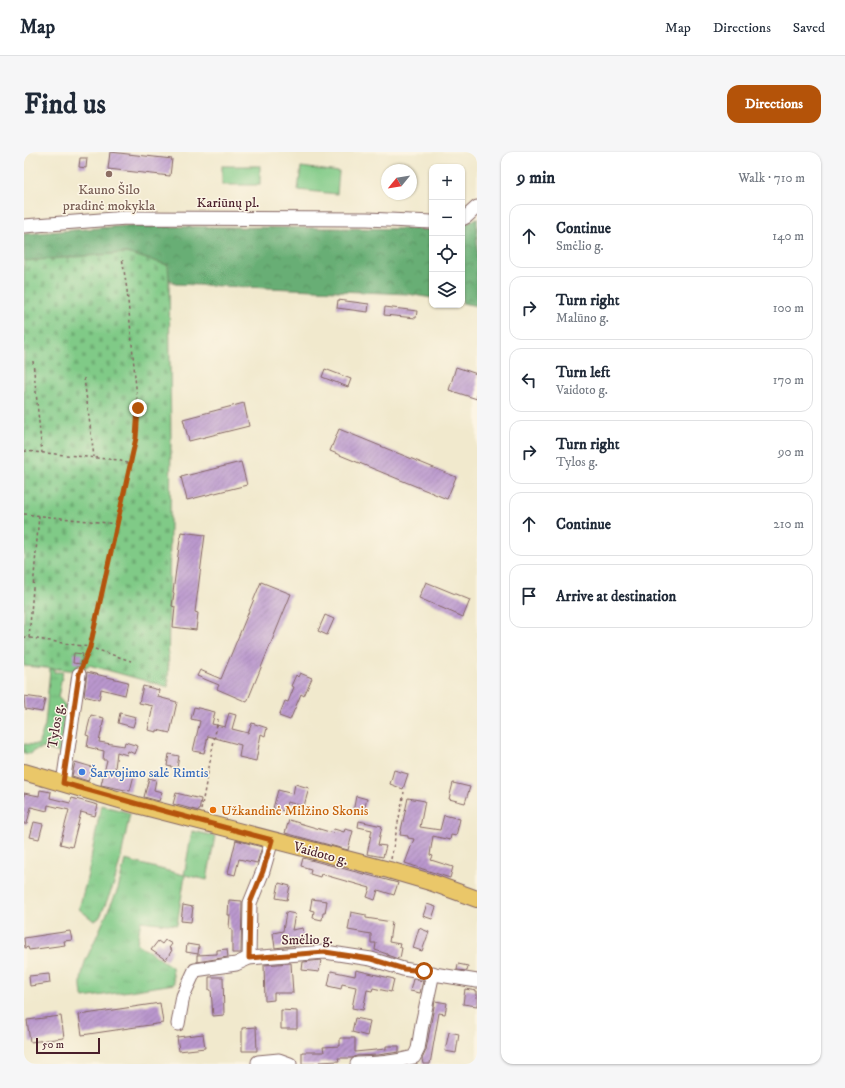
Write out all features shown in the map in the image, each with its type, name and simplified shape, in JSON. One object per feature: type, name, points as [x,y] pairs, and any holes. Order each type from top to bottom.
[{"type":"main road","name":"Vaidoto g.","points":[[24,772],[388,870],[430,882],[477,899]]},
{"type":"street","points":[[465,218],[477,207]]},
{"type":"street","name":"Kariūnų pl.","points":[[24,226],[126,218],[367,219],[429,222]]},
{"type":"street","name":"Tylos g.","points":[[63,783],[79,674]]},
{"type":"street","points":[[249,958],[250,903],[263,871],[272,840]]},
{"type":"street","name":"Smėlio g.","points":[[178,1024],[183,996],[195,970],[236,964],[249,958],[325,952],[371,959],[404,969],[477,981]]},
{"type":"street","points":[[357,1064],[376,1064],[401,1061],[414,1056],[418,1049],[433,973]]},
{"type":"street","points":[[258,1064],[258,1062],[279,1060],[290,1064]]},
{"type":"path","points":[[79,674],[90,647],[136,438],[138,408],[127,290],[122,257]]},
{"type":"path","points":[[33,361],[42,453]]},
{"type":"path","points":[[84,378],[94,458]]},
{"type":"path","points":[[24,451],[118,460],[130,464]]},
{"type":"path","points":[[24,514],[117,524]]},
{"type":"path","points":[[29,638],[39,515]]},
{"type":"path","points":[[24,637],[90,647],[131,661]]},
{"type":"path","points":[[199,820],[218,719]]},
{"type":"path","points":[[388,870],[404,792]]},
{"type":"green space","points":[[222,166],[260,166],[260,185],[222,185]]},
{"type":"green space","points":[[301,167],[339,172],[337,194],[298,190]]},
{"type":"green space","points":[[477,218],[477,306],[465,304],[465,224]]},
{"type":"green space","points":[[123,226],[429,229],[429,298],[408,294],[175,284],[169,280],[167,265],[126,253],[24,261],[24,234]]},
{"type":"green space","points":[[126,253],[168,265],[171,442],[168,687],[89,665],[80,671],[24,666],[24,261]]},
{"type":"green space","points":[[50,669],[54,669],[54,672],[63,672],[58,697],[70,711],[62,754],[45,748],[33,751],[31,754],[24,753],[24,744],[38,745],[45,725]]},
{"type":"green space","points":[[101,805],[130,813],[114,884],[100,917],[94,921],[79,909],[88,874]]},
{"type":"green space","points":[[192,831],[215,836],[207,880],[185,875],[177,925],[141,921],[137,943],[172,967],[174,984],[84,998],[81,985],[85,962],[118,889],[125,860],[184,875]]},
{"type":"building","points":[[110,152],[172,159],[170,176],[108,169]]},
{"type":"building","points":[[80,158],[87,158],[86,168],[79,167]]},
{"type":"building","points":[[338,300],[369,304],[368,312],[337,308]]},
{"type":"building","points":[[385,307],[417,311],[416,318],[384,315]]},
{"type":"building","points":[[456,367],[477,374],[477,399],[449,390]]},
{"type":"building","points":[[325,369],[351,379],[348,387],[322,377]]},
{"type":"building","points":[[244,403],[249,426],[189,441],[183,419]]},
{"type":"building","points":[[339,429],[456,477],[447,499],[330,451]]},
{"type":"building","points":[[241,462],[247,485],[187,500],[181,477]]},
{"type":"building","points":[[181,532],[205,535],[195,612],[198,613],[196,630],[173,627],[175,607],[172,606],[173,592]]},
{"type":"building","points":[[261,582],[291,594],[247,702],[217,689],[219,685],[197,676],[200,670],[221,679]]},
{"type":"building","points":[[426,582],[470,600],[463,617],[419,598]]},
{"type":"building","points":[[325,615],[334,619],[327,635],[318,631]]},
{"type":"building","points":[[74,653],[83,654],[81,664],[73,663]]},
{"type":"building","points":[[87,672],[128,682],[125,695],[101,689],[99,700],[84,696]]},
{"type":"building","points":[[300,673],[312,678],[304,696],[301,694],[290,720],[279,716],[285,701],[288,702],[294,687],[291,686],[296,675],[298,677]]},
{"type":"building","points":[[143,686],[159,690],[158,697],[177,702],[170,733],[157,730],[157,732],[148,730],[153,706],[139,703]]},
{"type":"building","points":[[24,696],[45,699],[42,712],[25,709]]},
{"type":"building","points":[[194,707],[215,712],[212,724],[225,727],[229,713],[236,715],[232,729],[248,733],[252,723],[267,728],[265,736],[261,734],[256,761],[239,757],[241,745],[208,736],[204,753],[193,751],[200,721],[191,719]]},
{"type":"building","points":[[120,713],[136,717],[133,727],[118,723]]},
{"type":"building","points":[[91,715],[104,718],[99,742],[124,746],[125,742],[138,746],[135,754],[128,751],[127,755],[117,752],[115,768],[119,769],[118,771],[134,775],[130,791],[101,785],[107,760],[103,760],[104,751],[87,747],[89,736],[86,735]]},
{"type":"building","points":[[169,754],[179,756],[177,768],[167,766]]},
{"type":"building","name":"Šarvojimo salė Rimtis","points":[[75,762],[92,767],[88,781],[72,776]]},
{"type":"building","points":[[394,770],[408,774],[403,789],[390,784]]},
{"type":"building","points":[[149,778],[156,780],[154,790],[162,792],[159,801],[144,797]]},
{"type":"building","points":[[453,783],[470,787],[465,803],[449,799]]},
{"type":"building","points":[[295,784],[309,788],[304,806],[287,802],[284,811],[273,808],[278,790],[293,794]]},
{"type":"building","points":[[40,790],[51,792],[50,798],[70,803],[72,798],[98,805],[95,816],[81,812],[72,847],[60,844],[69,810],[48,805],[47,811],[31,807],[27,824],[24,824],[24,793],[39,796]]},
{"type":"building","points":[[176,793],[201,799],[199,811],[173,804]]},
{"type":"building","points":[[356,796],[367,799],[363,814],[353,812]]},
{"type":"building","points":[[408,798],[425,801],[420,827],[440,830],[444,815],[460,819],[456,836],[451,835],[450,840],[433,836],[430,855],[433,856],[431,860],[453,867],[450,878],[405,863],[414,839],[408,838],[408,836],[400,835]]},
{"type":"building","points":[[289,820],[333,833],[334,829],[344,832],[345,829],[353,831],[348,850],[285,833]]},
{"type":"building","points":[[359,821],[382,826],[378,845],[386,846],[383,857],[367,854],[372,830],[358,827]]},
{"type":"building","points":[[34,822],[43,824],[39,839],[30,837]]},
{"type":"building","points":[[236,840],[262,847],[257,863],[239,859],[235,875],[228,873]]},
{"type":"building","points":[[303,858],[398,883],[394,895],[378,890],[375,900],[367,897],[370,888],[321,874],[320,877],[310,874],[311,869],[301,866]]},
{"type":"building","points":[[279,883],[290,886],[287,900],[276,898]]},
{"type":"building","points":[[312,899],[327,901],[322,920],[313,918],[314,911],[310,910]]},
{"type":"building","points":[[229,900],[242,901],[241,953],[232,953],[232,929],[229,928],[230,915],[228,915]]},
{"type":"building","points":[[427,904],[436,907],[432,919],[423,916]]},
{"type":"building","points":[[183,905],[193,907],[191,922],[181,921]]},
{"type":"building","points":[[286,912],[295,914],[292,930],[303,928],[305,944],[275,948],[273,933],[283,931]]},
{"type":"building","points":[[351,912],[366,915],[366,918],[392,922],[389,942],[400,944],[399,947],[402,948],[400,958],[398,957],[398,959],[375,950],[376,943],[371,943],[371,934],[348,930]]},
{"type":"building","points":[[419,928],[429,932],[422,951],[413,948]]},
{"type":"building","points":[[70,931],[72,940],[64,941],[65,945],[29,950],[28,947],[25,948],[24,938]]},
{"type":"building","points":[[165,940],[172,944],[169,948],[172,950],[166,960],[151,950],[158,941],[162,944]]},
{"type":"building","points":[[187,944],[199,946],[198,954],[186,952]]},
{"type":"building","points":[[227,949],[228,957],[197,962],[197,955],[217,954],[217,950]]},
{"type":"building","points":[[321,960],[319,972],[302,970],[303,962]]},
{"type":"building","points":[[291,963],[293,993],[274,993],[274,1000],[265,1001],[264,965]]},
{"type":"building","points":[[458,964],[468,966],[467,971],[457,970]]},
{"type":"building","points":[[356,970],[394,979],[391,992],[373,988],[372,991],[367,990],[363,1010],[352,1008],[356,987],[342,984],[341,989],[328,986],[331,971],[355,976]]},
{"type":"building","points":[[49,974],[50,983],[30,986],[29,976]]},
{"type":"building","points":[[209,977],[223,977],[224,1015],[213,1016],[211,990],[209,990]]},
{"type":"building","points":[[413,979],[423,981],[420,993],[410,991]]},
{"type":"building","points":[[465,989],[477,991],[477,1006],[463,1004]]},
{"type":"building","points":[[435,1001],[447,1003],[445,1014],[439,1013],[430,1064],[423,1064],[422,1059],[426,1050]]},
{"type":"building","points":[[160,1003],[163,1023],[82,1035],[79,1015]]},
{"type":"building","points":[[281,1010],[297,1011],[297,1029],[281,1029]]},
{"type":"building","points":[[61,1016],[64,1038],[30,1042],[27,1020]]},
{"type":"building","points":[[355,1018],[370,1021],[367,1036],[352,1032]]},
{"type":"building","points":[[256,1027],[257,1051],[242,1051],[242,1028]]},
{"type":"building","points":[[449,1032],[459,1034],[456,1053],[445,1051]]},
{"type":"building","points":[[203,1034],[205,1048],[179,1051],[177,1037]]},
{"type":"building","points":[[340,1038],[355,1038],[355,1052],[386,1049],[386,1046],[399,1046],[399,1052],[357,1056],[352,1058],[338,1058],[339,1061],[319,1062],[319,1064],[302,1064],[302,1052],[324,1052],[323,1047],[340,1046]]},
{"type":"place","name":"Kauno Šilo pradinė mokykla","points":[[109,174]]},
{"type":"place","name":"Šarvojimo salė Rimtis","points":[[82,772]]},
{"type":"place","name":"Užkandinė Milžino Skonis","points":[[213,810]]},
{"type":"route","points":[[138,408],[136,438],[90,647],[79,674],[63,783],[272,840],[263,871],[250,903],[249,958],[325,952],[371,959],[404,969],[424,971]]}]
